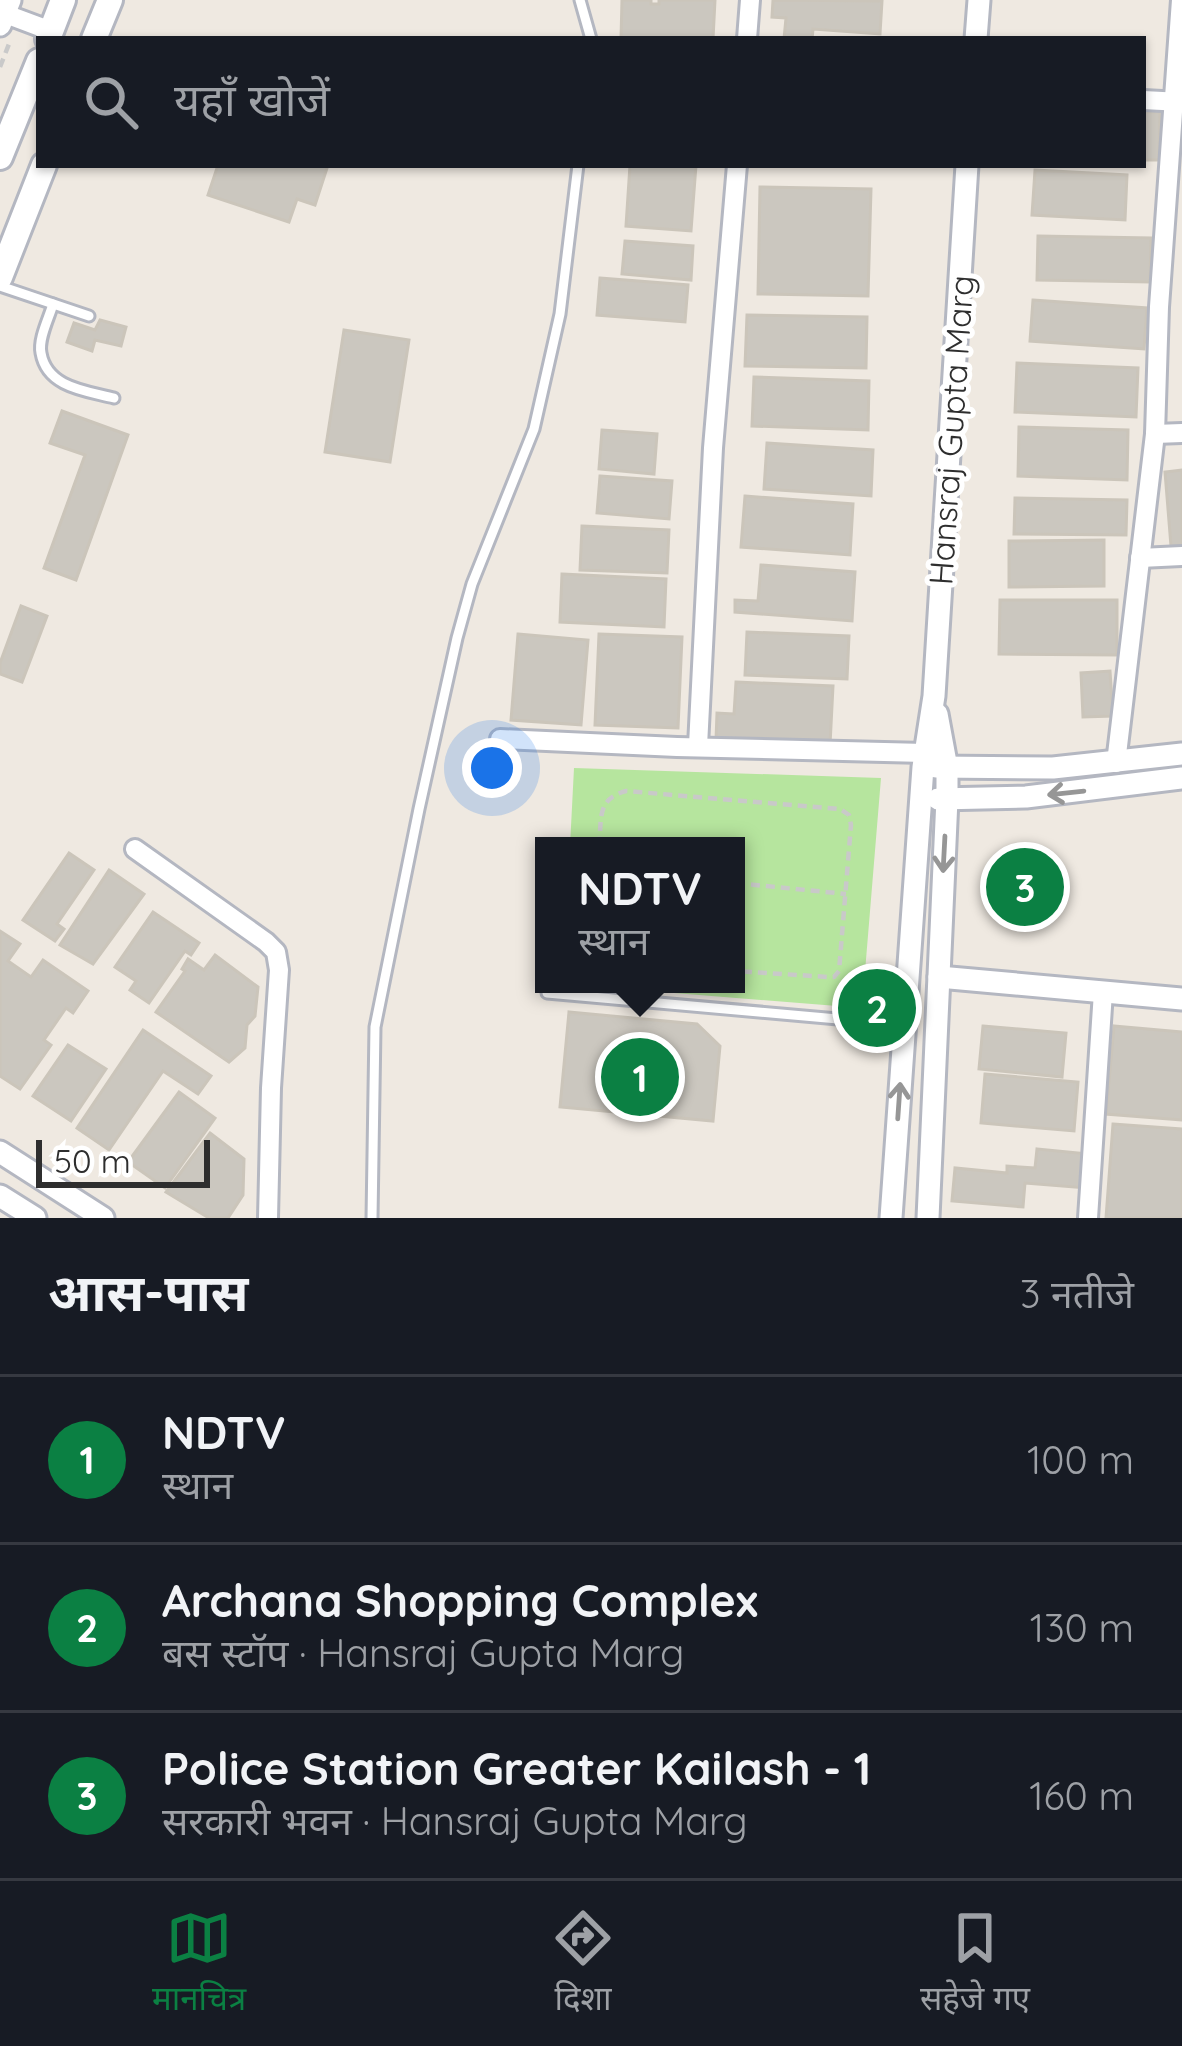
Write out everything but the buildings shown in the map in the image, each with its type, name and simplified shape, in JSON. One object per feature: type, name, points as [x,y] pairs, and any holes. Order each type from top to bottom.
[{"type":"main road","points":[[50,35],[63,0]]},
{"type":"main road","points":[[95,36],[110,0]]},
{"type":"main road","points":[[0,157],[36,68]]},
{"type":"main road","points":[[0,282],[43,168]]},
{"type":"street","points":[[747,36],[750,0]]},
{"type":"street","points":[[976,36],[979,0]]},
{"type":"street","points":[[1116,763],[1155,434],[1173,211],[1181,0]]},
{"type":"street","points":[[4,12],[50,35]]},
{"type":"street","points":[[1146,100],[1178,102]]},
{"type":"street","points":[[698,746],[713,448],[737,168]]},
{"type":"street","name":"Hansraj Gupta Marg","points":[[891,1218],[924,760],[934,696],[968,168]]},
{"type":"street","points":[[1155,434],[1182,433]]},
{"type":"street","points":[[1140,558],[1182,556]]},
{"type":"street","name":"Hansraj Gupta Marg","points":[[928,1218],[947,799],[947,768],[934,696]]},
{"type":"street","points":[[500,739],[924,760],[947,768],[1053,769],[1182,754]]},
{"type":"street","points":[[921,798],[1026,797],[1182,778]]},
{"type":"street","points":[[135,850],[275,952],[279,970],[268,1218]]},
{"type":"street","points":[[939,976],[1182,999]]},
{"type":"street","points":[[1088,1218],[1103,992]]},
{"type":"street","points":[[0,1152],[103,1218]]},
{"type":"street","points":[[0,1196],[35,1218]]},
{"type":"lane","points":[[580,0],[590,36]]},
{"type":"lane","points":[[372,1218],[375,1027],[457,638],[472,584],[534,429],[560,314],[578,168]]},
{"type":"lane","points":[[0,282],[89,316]]},
{"type":"lane","points":[[53,304],[41,345],[41,355],[53,376],[68,386],[114,398]]},
{"type":"lane","points":[[547,993],[905,1024]]},
{"type":"path","points":[[600,837],[603,806],[612,795],[626,791],[839,809],[849,815],[846,894],[835,976],[745,971]]},
{"type":"path","points":[[745,884],[846,894]]},
{"type":"green space","points":[[574,768],[881,778],[862,1008],[675,993],[745,993],[745,837],[570,837]]},
{"type":"place","name":"Police Station Greater Kailash - 1","points":[[1025,887]]},
{"type":"place","name":"Archana Shopping Complex","points":[[877,1008]]},
{"type":"place","name":"NDTV","points":[[640,1077]]}]
